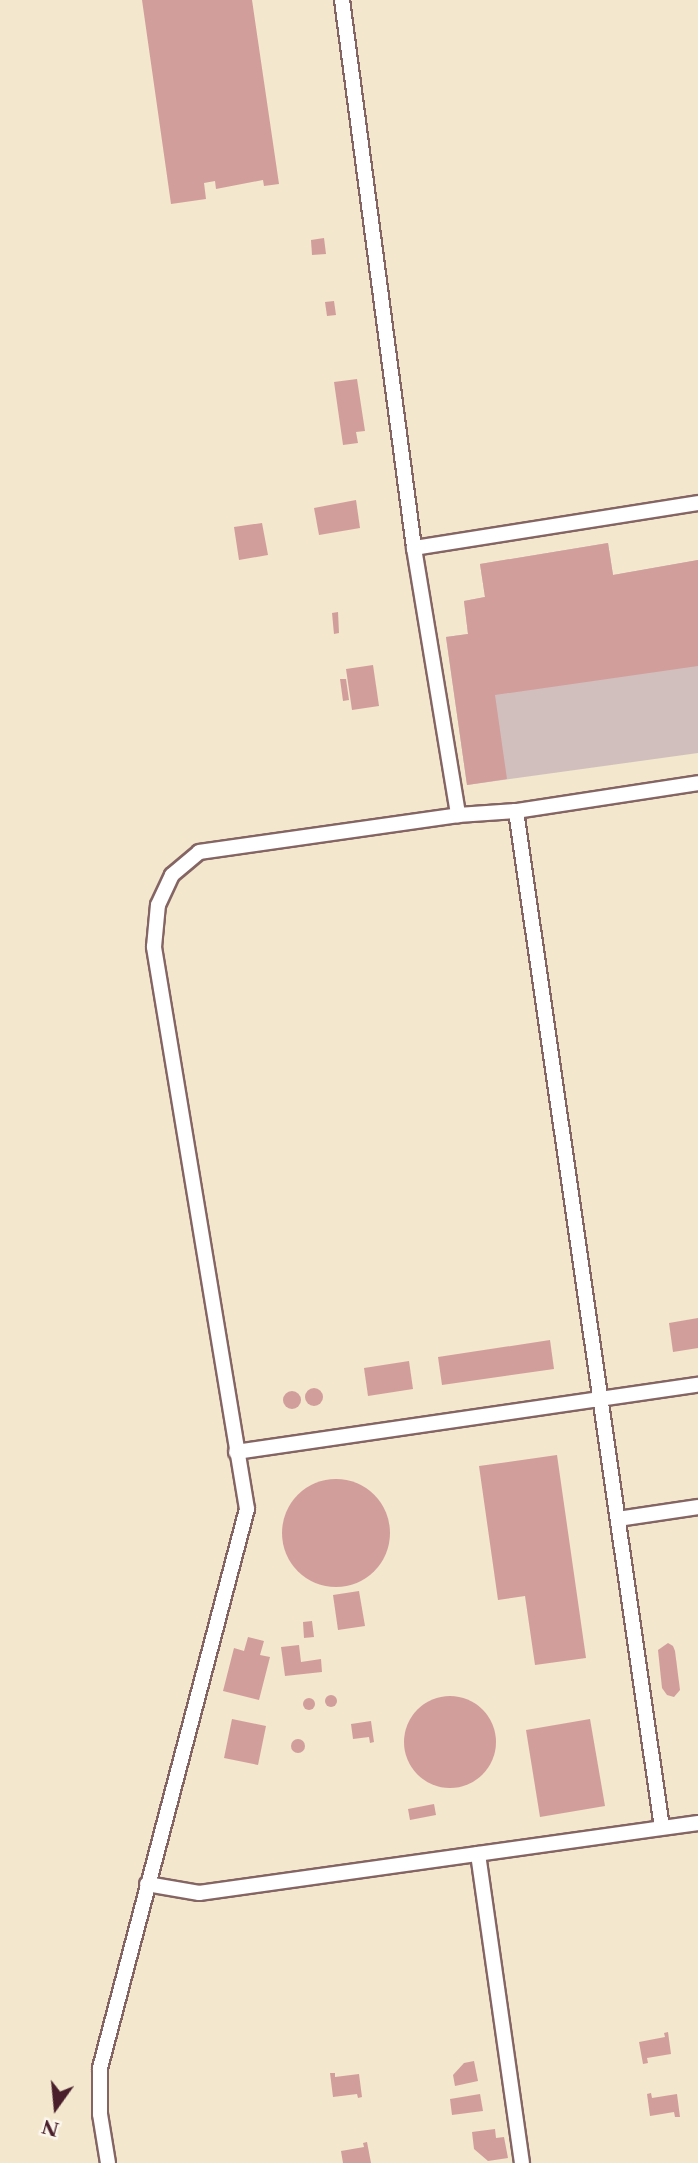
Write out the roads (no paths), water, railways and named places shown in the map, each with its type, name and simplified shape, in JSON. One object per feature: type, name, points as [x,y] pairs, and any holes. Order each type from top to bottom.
[{"type":"lane","points":[[342,0],[414,548],[458,815]]},
{"type":"lane","points":[[414,548],[698,503]]},
{"type":"lane","points":[[108,2163],[100,2114],[100,2068],[247,1510],[154,947],[158,905],[172,875],[199,852],[458,815],[516,811],[698,783]]},
{"type":"lane","points":[[516,811],[662,1828]]},
{"type":"lane","points":[[236,1452],[698,1385]]},
{"type":"lane","points":[[618,1519],[698,1507]]},
{"type":"lane","points":[[147,1884],[199,1893],[698,1823]]},
{"type":"lane","points":[[478,1854],[522,2163]]}]
